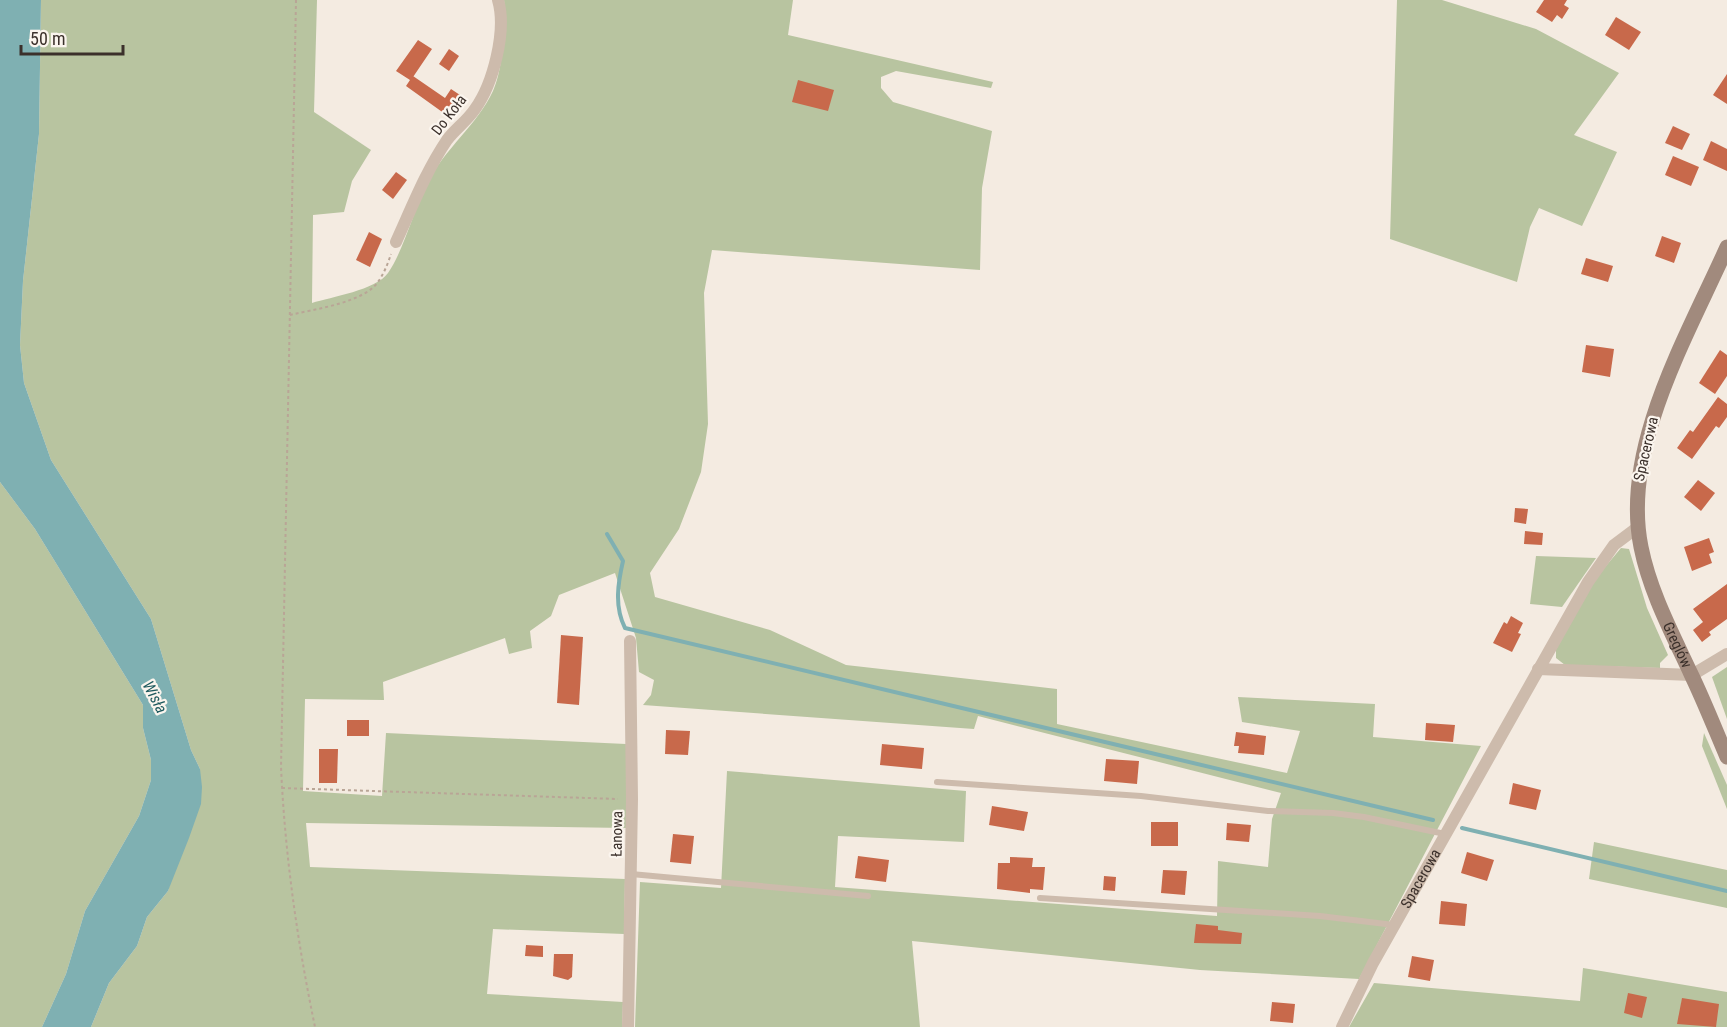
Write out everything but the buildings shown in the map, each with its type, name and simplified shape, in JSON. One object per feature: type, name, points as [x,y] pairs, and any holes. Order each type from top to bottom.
[{"type":"street","name":"Do Koła","points":[[396,242],[432,165],[448,138],[475,110],[492,79],[500,21],[498,0]]},
{"type":"street","name":"Spacerowa","points":[[1342,1027],[1394,925],[1588,582],[1624,536],[1638,527],[1639,468],[1653,416],[1727,247]]},
{"type":"street","name":"Greglów","points":[[1638,527],[1648,575],[1668,627],[1692,675],[1727,757]]},
{"type":"street","name":"Łanowa","points":[[628,1027],[632,799],[630,641]]},
{"type":"street","points":[[1539,669],[1692,675],[1727,654]]},
{"type":"lane","points":[[937,782],[1141,796],[1268,811],[1343,814],[1446,834]]},
{"type":"lane","points":[[631,874],[868,896]]},
{"type":"lane","points":[[1040,898],[1320,916],[1394,925]]},
{"type":"path","points":[[296,0],[282,788],[285,845],[294,917],[315,1027]]},
{"type":"path","points":[[290,315],[341,302],[370,290],[385,271],[396,242]]},
{"type":"path","points":[[282,788],[632,799]]},
{"type":"green space","points":[[41,0],[317,0],[314,112],[371,150],[352,181],[344,212],[313,215],[312,303],[364,288],[382,279],[388,273],[399,254],[422,194],[434,171],[479,115],[493,91],[503,46],[504,0],[793,0],[788,35],[993,82],[991,88],[896,71],[881,77],[881,88],[893,102],[992,131],[982,188],[980,270],[712,250],[704,293],[708,424],[701,472],[679,529],[650,573],[655,597],[770,630],[846,665],[1057,689],[1057,724],[1287,773],[1300,731],[1242,722],[1238,697],[1375,704],[1373,737],[1481,746],[1359,979],[1200,970],[912,941],[920,1027],[635,1027],[640,882],[721,888],[727,771],[966,791],[964,842],[838,836],[835,887],[1217,916],[1218,861],[1268,867],[1272,819],[1281,793],[978,716],[974,729],[643,705],[651,695],[654,680],[639,672],[636,638],[615,573],[559,595],[551,616],[530,631],[532,648],[509,654],[505,638],[383,682],[384,700],[305,699],[303,791],[382,796],[386,733],[626,744],[626,828],[306,823],[310,867],[625,879],[624,934],[493,929],[487,994],[623,1002],[622,1027],[91,1027],[109,983],[137,946],[147,917],[168,891],[200,769],[191,750],[151,619],[51,460],[24,383],[20,345],[23,281],[39,134]]},
{"type":"green space","points":[[1397,0],[1442,0],[1536,29],[1619,73],[1574,135],[1617,152],[1582,226],[1539,208],[1530,227],[1517,282],[1390,239]]},
{"type":"green space","points":[[0,482],[35,529],[143,705],[143,728],[151,760],[151,780],[139,816],[85,911],[66,974],[42,1027],[0,1027]]},
{"type":"green space","points":[[1621,548],[1629,549],[1647,608],[1668,655],[1660,663],[1660,668],[1565,665],[1556,658],[1556,647],[1590,585]]},
{"type":"green space","points":[[1536,556],[1596,558],[1562,607],[1530,604]]},
{"type":"green space","points":[[1727,667],[1727,719],[1712,677]]},
{"type":"green space","points":[[1704,733],[1727,785],[1727,809],[1702,746]]},
{"type":"green space","points":[[1594,842],[1727,870],[1727,908],[1589,879]]},
{"type":"green space","points":[[1583,968],[1727,992],[1727,1027],[1349,1027],[1374,983],[1580,1001]]},
{"type":"water","name":"Wisła","points":[[0,0],[41,0],[39,134],[23,281],[20,345],[24,383],[51,460],[151,619],[191,750],[200,769],[202,787],[201,804],[168,891],[147,917],[137,946],[109,983],[91,1027],[42,1027],[66,974],[85,911],[139,816],[151,780],[151,760],[143,728],[143,705],[35,529],[0,482]]},
{"type":"waterway","points":[[607,534],[623,561],[618,603],[625,628],[1433,820]]},
{"type":"waterway","points":[[1462,828],[1727,891]]}]
